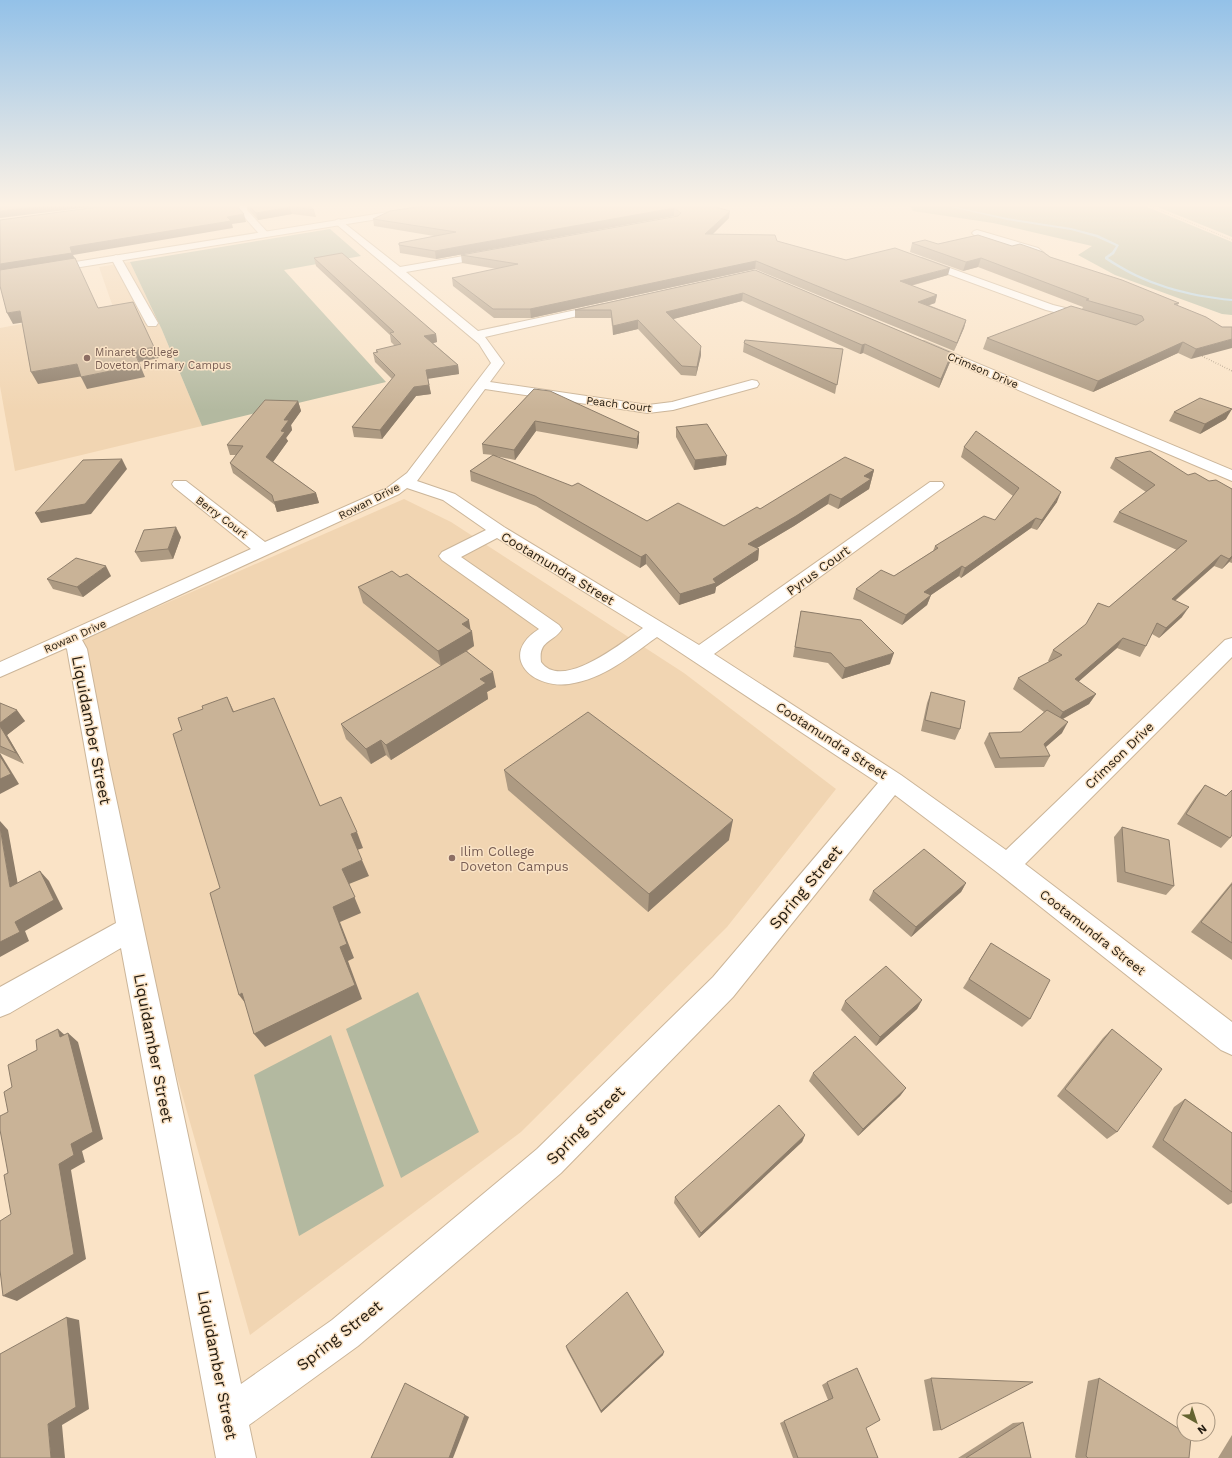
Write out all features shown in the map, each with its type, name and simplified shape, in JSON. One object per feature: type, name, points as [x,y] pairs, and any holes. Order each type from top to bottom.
[{"type":"street","points":[[0,277],[18,274]]},
{"type":"street","points":[[125,274],[152,323]]},
{"type":"street","name":"Rowan Drive","points":[[0,670],[374,500],[393,491],[413,476],[483,385],[498,363],[484,342],[401,274]]},
{"type":"street","points":[[959,274],[1050,308],[1074,312],[1102,321]]},
{"type":"street","points":[[476,335],[616,304]]},
{"type":"street","name":"Crimson Drive","points":[[909,339],[1232,476]]},
{"type":"street","name":"Peach Court","points":[[483,385],[648,410],[673,406],[752,384]]},
{"type":"street","name":"Cootamundra Street","points":[[405,482],[449,497],[498,531],[700,654],[893,781],[1007,865],[1232,1040]]},
{"type":"street","name":"Berry Court","points":[[180,484],[264,550]]},
{"type":"street","name":"Pyrus Court","points":[[700,654],[936,485]]},
{"type":"street","points":[[498,531],[448,556],[552,629],[543,633],[531,647],[530,652],[529,658],[534,669],[543,675],[568,678],[588,672],[657,628]]},
{"type":"street","name":"Liquidamber Street","points":[[71,638],[77,649],[98,765],[236,1458]]},
{"type":"street","name":"Crimson Drive","points":[[1007,865],[1232,645]]},
{"type":"street","name":"Spring Street","points":[[228,1417],[345,1334],[549,1161],[723,987],[893,781]]},
{"type":"street","points":[[0,1003],[131,928]]},
{"type":"path","points":[[1197,354],[1232,371]]},
{"type":"shaded area","name":"Minaret College Doveton Primary Campus","points":[[101,274],[136,274],[162,330],[202,426],[15,471],[0,386],[0,328],[113,307]]},
{"type":"shaded area","name":"Ilim College Doveton Campus","points":[[404,499],[451,522],[684,673],[836,789],[727,927],[521,1132],[250,1335],[138,938],[80,641]]},
{"type":"green space","points":[[136,274],[288,274],[386,382],[202,426],[162,330]]},
{"type":"green space","points":[[1113,274],[1232,274],[1232,315],[1222,314]]},
{"type":"green space","points":[[418,992],[479,1132],[401,1178],[346,1029]]},
{"type":"green space","points":[[331,1035],[384,1186],[299,1236],[254,1075]]},
{"type":"building","points":[[0,274],[82,274],[98,308],[133,302],[154,347],[134,351],[140,365],[81,377],[77,364],[31,372],[20,311],[7,313],[0,286]]},
{"type":"building","points":[[331,274],[366,274],[436,334],[424,336],[458,365],[426,370],[429,385],[414,387],[380,430],[352,427],[395,375],[373,353],[378,352],[376,350],[401,344],[390,333],[394,332]]},
{"type":"building","points":[[471,274],[695,274],[530,309],[493,309],[452,278]]},
{"type":"building","points":[[737,274],[765,274],[952,353],[941,379],[865,344],[862,345],[743,293],[666,312],[701,346],[697,367],[682,366],[638,320],[613,326],[611,310],[575,310]]},
{"type":"building","points":[[788,274],[927,274],[900,281],[937,295],[918,302],[966,320],[957,343]]},
{"type":"building","points":[[1023,274],[1103,274],[1179,303],[1174,304],[1206,317],[1222,327],[1232,327],[1232,339],[1196,349],[1183,342],[1098,381],[987,338],[1071,306],[1136,325],[1144,320],[1142,316],[1086,300],[1089,299]]},
{"type":"building","points":[[745,340],[843,349],[837,385],[744,343]]},
{"type":"building","points":[[534,389],[550,391],[639,432],[637,439],[535,421],[514,450],[482,444]]},
{"type":"building","points":[[1200,398],[1232,409],[1205,424],[1174,412]]},
{"type":"building","points":[[265,400],[298,401],[284,420],[289,420],[281,431],[285,432],[266,457],[316,493],[274,502],[272,495],[230,463],[243,446],[227,445]]},
{"type":"building","points":[[707,424],[727,456],[695,460],[676,427]]},
{"type":"building","points":[[976,431],[1061,492],[1042,520],[1036,518],[965,568],[962,566],[924,592],[931,595],[906,615],[856,589],[881,570],[894,576],[938,548],[935,546],[984,516],[995,520],[1019,488],[964,447]]},
{"type":"building","points":[[1150,451],[1188,475],[1195,473],[1209,481],[1216,480],[1232,489],[1232,556],[1229,559],[1221,555],[1172,599],[1189,607],[1166,628],[1157,623],[1146,646],[1123,638],[1075,679],[1096,694],[1063,712],[1018,678],[1062,655],[1053,650],[1086,624],[1098,603],[1109,607],[1187,541],[1119,512],[1155,485],[1115,458]]},
{"type":"building","points":[[493,455],[572,486],[578,483],[647,521],[678,503],[724,526],[757,507],[760,509],[845,457],[874,470],[864,476],[871,479],[841,499],[830,494],[748,544],[759,549],[713,579],[716,583],[680,594],[646,554],[641,557],[535,496],[470,471]]},
{"type":"building","points":[[122,459],[85,504],[35,513],[83,460]]},
{"type":"building","points":[[176,527],[168,549],[135,552],[144,530]]},
{"type":"building","points":[[76,558],[106,566],[77,587],[47,579]]},
{"type":"building","points":[[392,571],[400,577],[407,574],[469,620],[462,624],[472,631],[438,651],[358,587]]},
{"type":"building","points":[[801,611],[861,620],[894,653],[845,668],[831,653],[795,647]]},
{"type":"building","points":[[466,651],[493,672],[480,679],[486,683],[386,745],[381,740],[366,749],[341,724]]},
{"type":"building","points":[[931,692],[965,701],[960,729],[925,720]]},
{"type":"building","points":[[227,697],[233,712],[274,698],[320,806],[341,797],[357,832],[351,834],[362,860],[342,869],[355,897],[333,907],[347,944],[340,947],[355,985],[254,1034],[242,993],[239,995],[210,893],[220,888],[173,734],[182,730],[178,718],[203,709],[202,706]]},
{"type":"building","points":[[0,703],[17,710],[0,723]]},
{"type":"building","points":[[1047,710],[1068,722],[1044,744],[1050,756],[1000,758],[989,733],[1021,732]]},
{"type":"building","points":[[588,712],[733,820],[649,894],[504,770]]},
{"type":"building","points":[[0,726],[16,753],[0,746]]},
{"type":"building","points":[[0,756],[11,774],[0,779]]},
{"type":"building","points":[[1205,785],[1226,796],[1232,790],[1232,835],[1230,838],[1186,814]]},
{"type":"building","points":[[0,827],[10,887],[40,871],[54,900],[15,922],[20,932],[0,942]]},
{"type":"building","points":[[1122,827],[1169,840],[1174,886],[1125,872]]},
{"type":"building","points":[[924,849],[966,883],[916,927],[873,891]]},
{"type":"building","points":[[1232,884],[1232,943],[1201,922]]},
{"type":"building","points":[[991,943],[1050,980],[1030,1019],[969,979]]},
{"type":"building","points":[[886,966],[922,1000],[880,1037],[845,1001]]},
{"type":"building","points":[[58,1029],[60,1037],[68,1033],[93,1132],[71,1144],[74,1155],[59,1164],[74,1254],[3,1296],[0,1270],[0,1221],[11,1214],[4,1175],[8,1173],[0,1130],[0,1116],[8,1112],[4,1092],[12,1087],[8,1065],[37,1050],[36,1040]]},
{"type":"building","points":[[1112,1029],[1162,1069],[1117,1132],[1065,1089]]},
{"type":"building","points":[[855,1036],[906,1088],[863,1129],[813,1073]]},
{"type":"building","points":[[1185,1099],[1232,1133],[1232,1192],[1163,1140]]},
{"type":"building","points":[[779,1105],[805,1135],[701,1233],[675,1197]]},
{"type":"building","points":[[627,1292],[664,1352],[601,1411],[566,1346]]},
{"type":"building","points":[[67,1317],[76,1407],[48,1424],[51,1458],[0,1458],[0,1354]]},
{"type":"building","points":[[857,1368],[880,1420],[866,1428],[878,1458],[798,1458],[784,1421],[833,1398],[827,1382]]},
{"type":"building","points":[[931,1378],[1033,1382],[941,1430]]},
{"type":"building","points":[[1099,1378],[1176,1427],[1176,1442],[1191,1442],[1189,1458],[1088,1458],[1086,1456]]},
{"type":"building","points":[[405,1383],[465,1415],[449,1458],[371,1458]]},
{"type":"building","points":[[1023,1422],[1031,1458],[966,1458]]},
{"type":"waterway","points":[[1133,274],[1183,292],[1217,299],[1232,300]]},
{"type":"place","name":"Minaret College Doveton Primary Campus","points":[[87,358]]},
{"type":"place","name":"Ilim College Doveton Campus","points":[[452,858]]}]
